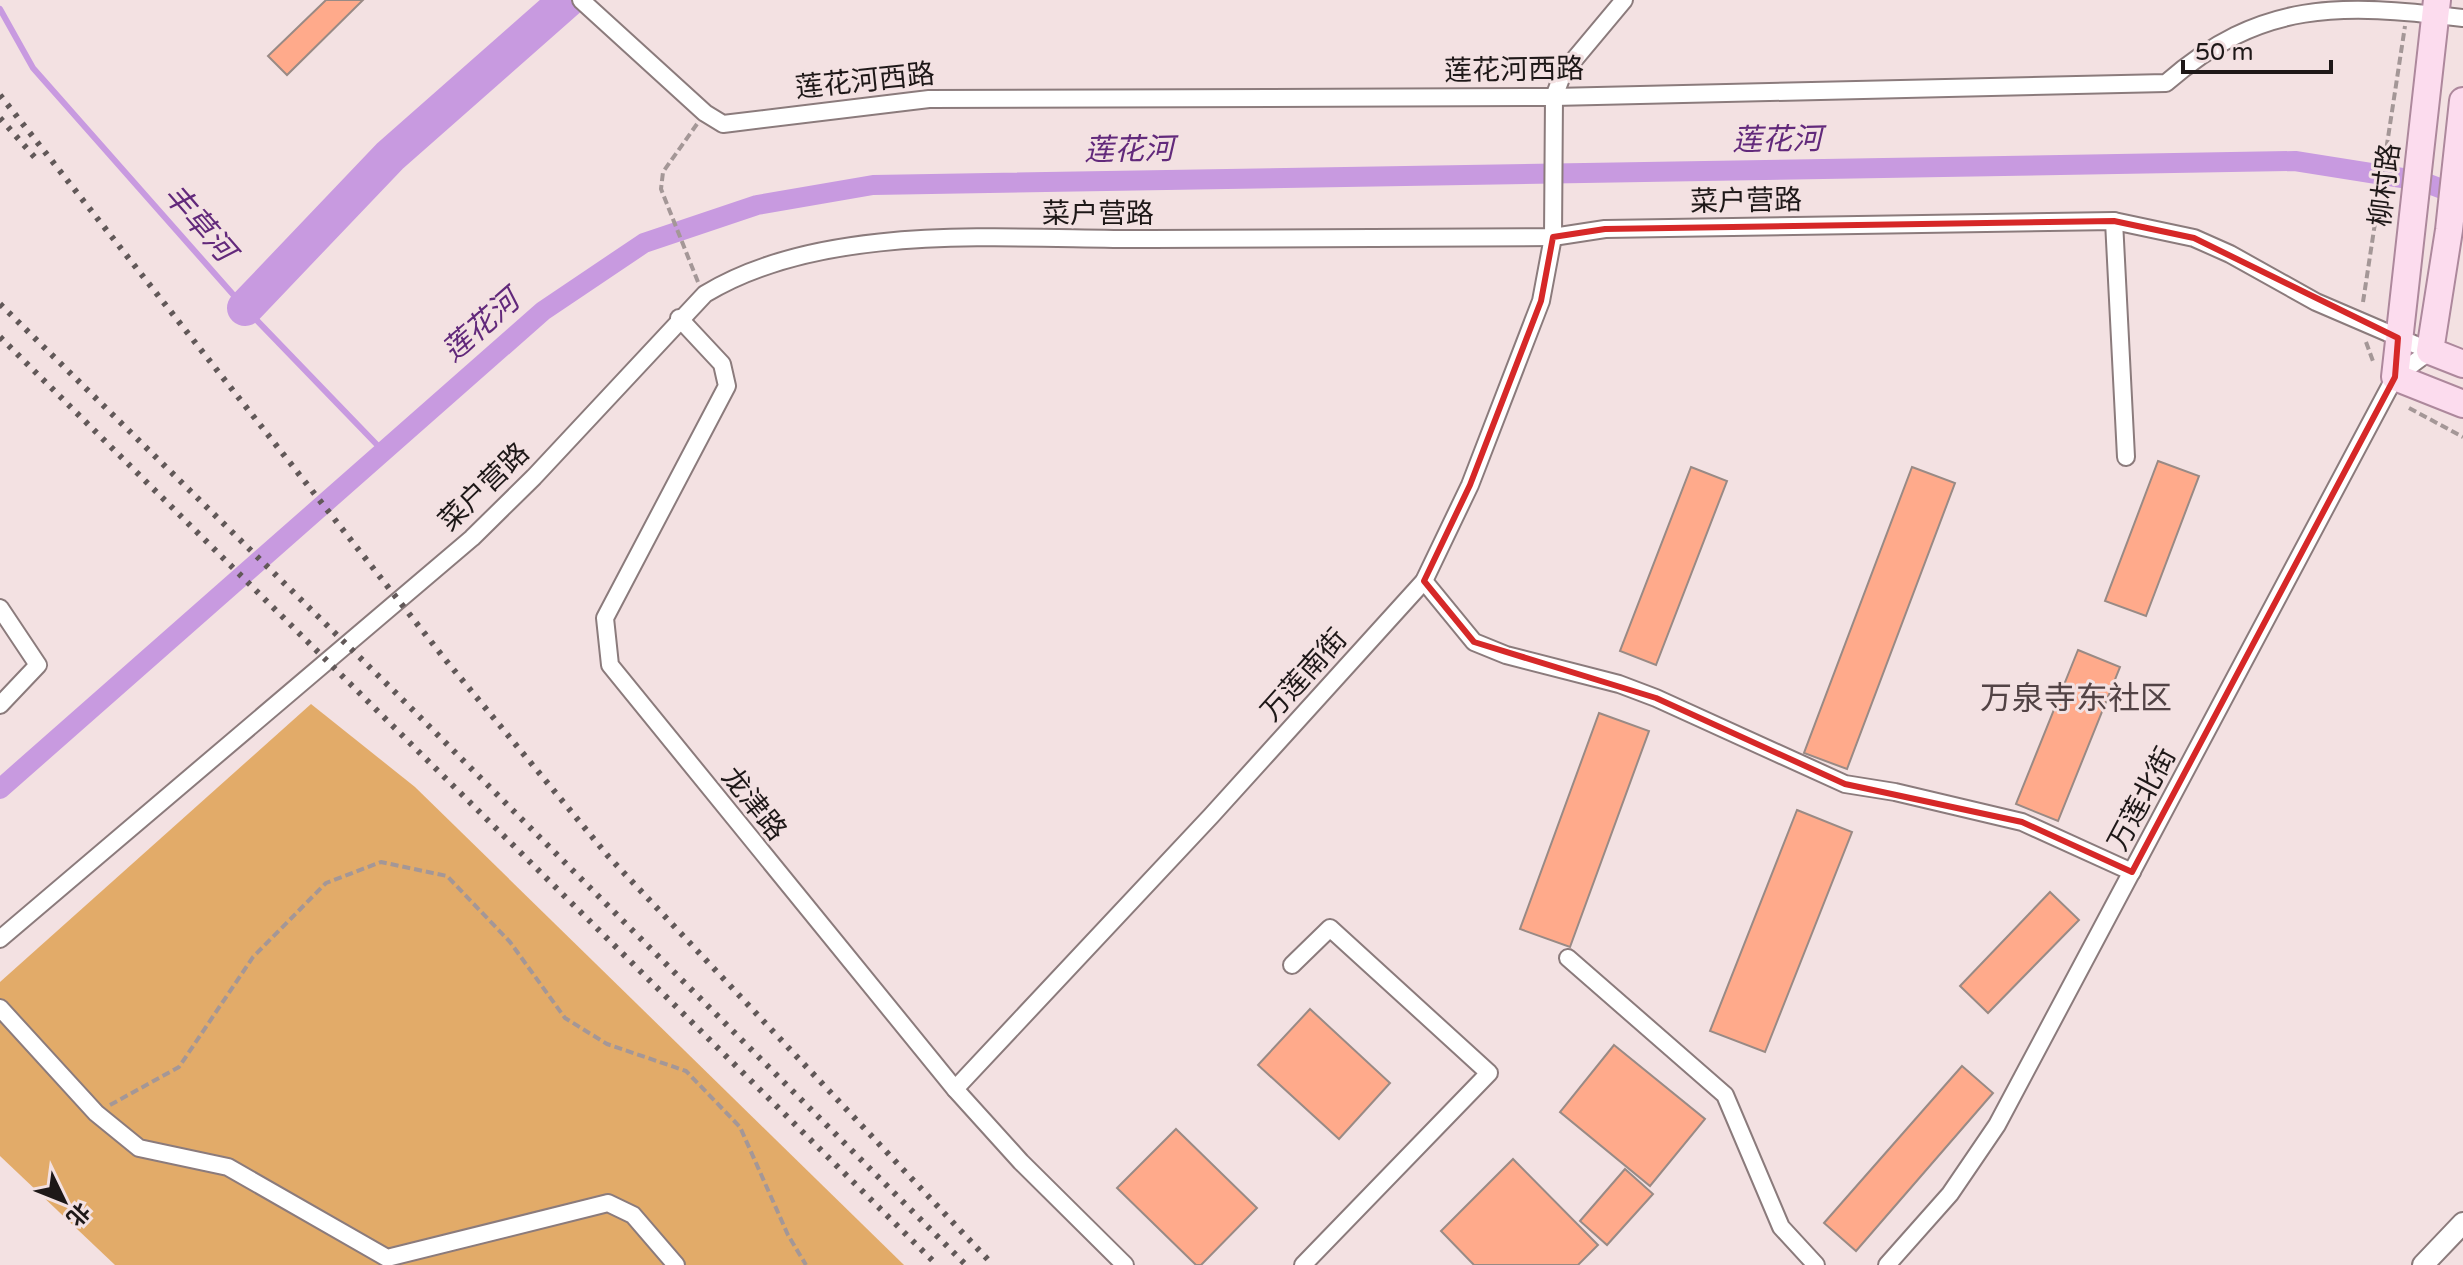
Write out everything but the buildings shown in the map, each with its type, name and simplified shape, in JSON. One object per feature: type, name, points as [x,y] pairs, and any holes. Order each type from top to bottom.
[{"type":"main road","name":"柳村路","points":[[2395,377],[2436,7]]},
{"type":"main road","points":[[2463,101],[2449,230],[2430,351],[2463,364]]},
{"type":"main road","points":[[2395,377],[2463,404]]},
{"type":"street","name":"莲花河西路","points":[[581,0],[705,113],[723,124],[929,99],[1554,97],[2166,83],[2207,46],[2244,24],[2305,6],[2407,10],[2436,7],[2463,18]]},
{"type":"street","points":[[1554,97],[1563,73],[1624,0]]},
{"type":"street","name":"万莲南街","points":[[955,1089],[1211,816],[1424,581],[1470,485],[1541,301],[1553,237],[1554,97]]},
{"type":"street","points":[[2114,221],[2126,457]]},
{"type":"street","name":"菜户营路","points":[[0,939],[472,538],[534,477],[679,318],[705,294],[727,281],[764,267],[888,241],[1553,237],[1605,229],[2114,221],[2194,238],[2360,323],[2430,351]]},
{"type":"street","name":"龙津路","points":[[679,318],[722,364],[727,386],[605,618],[610,665],[955,1089],[1021,1162],[1125,1265]]},
{"type":"street","name":"万莲北街","points":[[1887,1265],[1950,1194],[1990,1136],[2395,377],[2430,351]]},
{"type":"street","points":[[1424,581],[1474,642],[1643,693],[1845,784],[1895,792],[2022,822],[2132,872]]},
{"type":"street","points":[[0,608],[38,665],[0,705]]},
{"type":"street","points":[[1292,965],[1330,928],[1489,1073],[1303,1265]]},
{"type":"street","points":[[1568,958],[1725,1095],[1781,1227],[1816,1265]]},
{"type":"street","points":[[0,1008],[96,1113],[139,1148],[228,1167],[387,1258],[608,1203],[633,1215],[676,1265]]},
{"type":"street","points":[[2423,1265],[2463,1223]]},
{"type":"path","points":[[2360,323],[2407,10]]},
{"type":"path","points":[[687,260],[661,189],[663,172],[705,113]]},
{"type":"path","points":[[96,1113],[179,1067],[253,957],[326,883],[381,862],[447,876],[510,942],[565,1018],[607,1044],[686,1071],[740,1127],[788,1235],[806,1265]]},
{"type":"highlighted area","points":[[2114,221],[2194,238],[2398,338],[2395,377],[2132,872],[2022,822],[1845,784],[1656,698],[1474,642],[1424,581],[1470,485],[1541,301],[1553,237],[1605,229]]},
{"type":"shaded area","points":[[311,704],[415,787],[904,1265],[115,1265],[0,1156],[0,982]]},
{"type":"waterway","points":[[245,308],[390,156],[567,0]]},
{"type":"waterway","name":"丰草河","points":[[0,9],[33,68],[245,308],[383,451]]},
{"type":"waterway","name":"莲花河","points":[[0,789],[543,311],[644,243],[757,205],[873,185],[2295,161],[2421,181],[2463,197]]},
{"type":"railway","points":[[0,95],[444,658],[608,856],[993,1265]]},
{"type":"railway","points":[[0,118],[38,161]]},
{"type":"railway","points":[[0,304],[398,695],[966,1265]]},
{"type":"railway","points":[[0,337],[937,1265]]},
{"type":"district","name":"万泉寺东社区","points":[[2076,699]]}]
